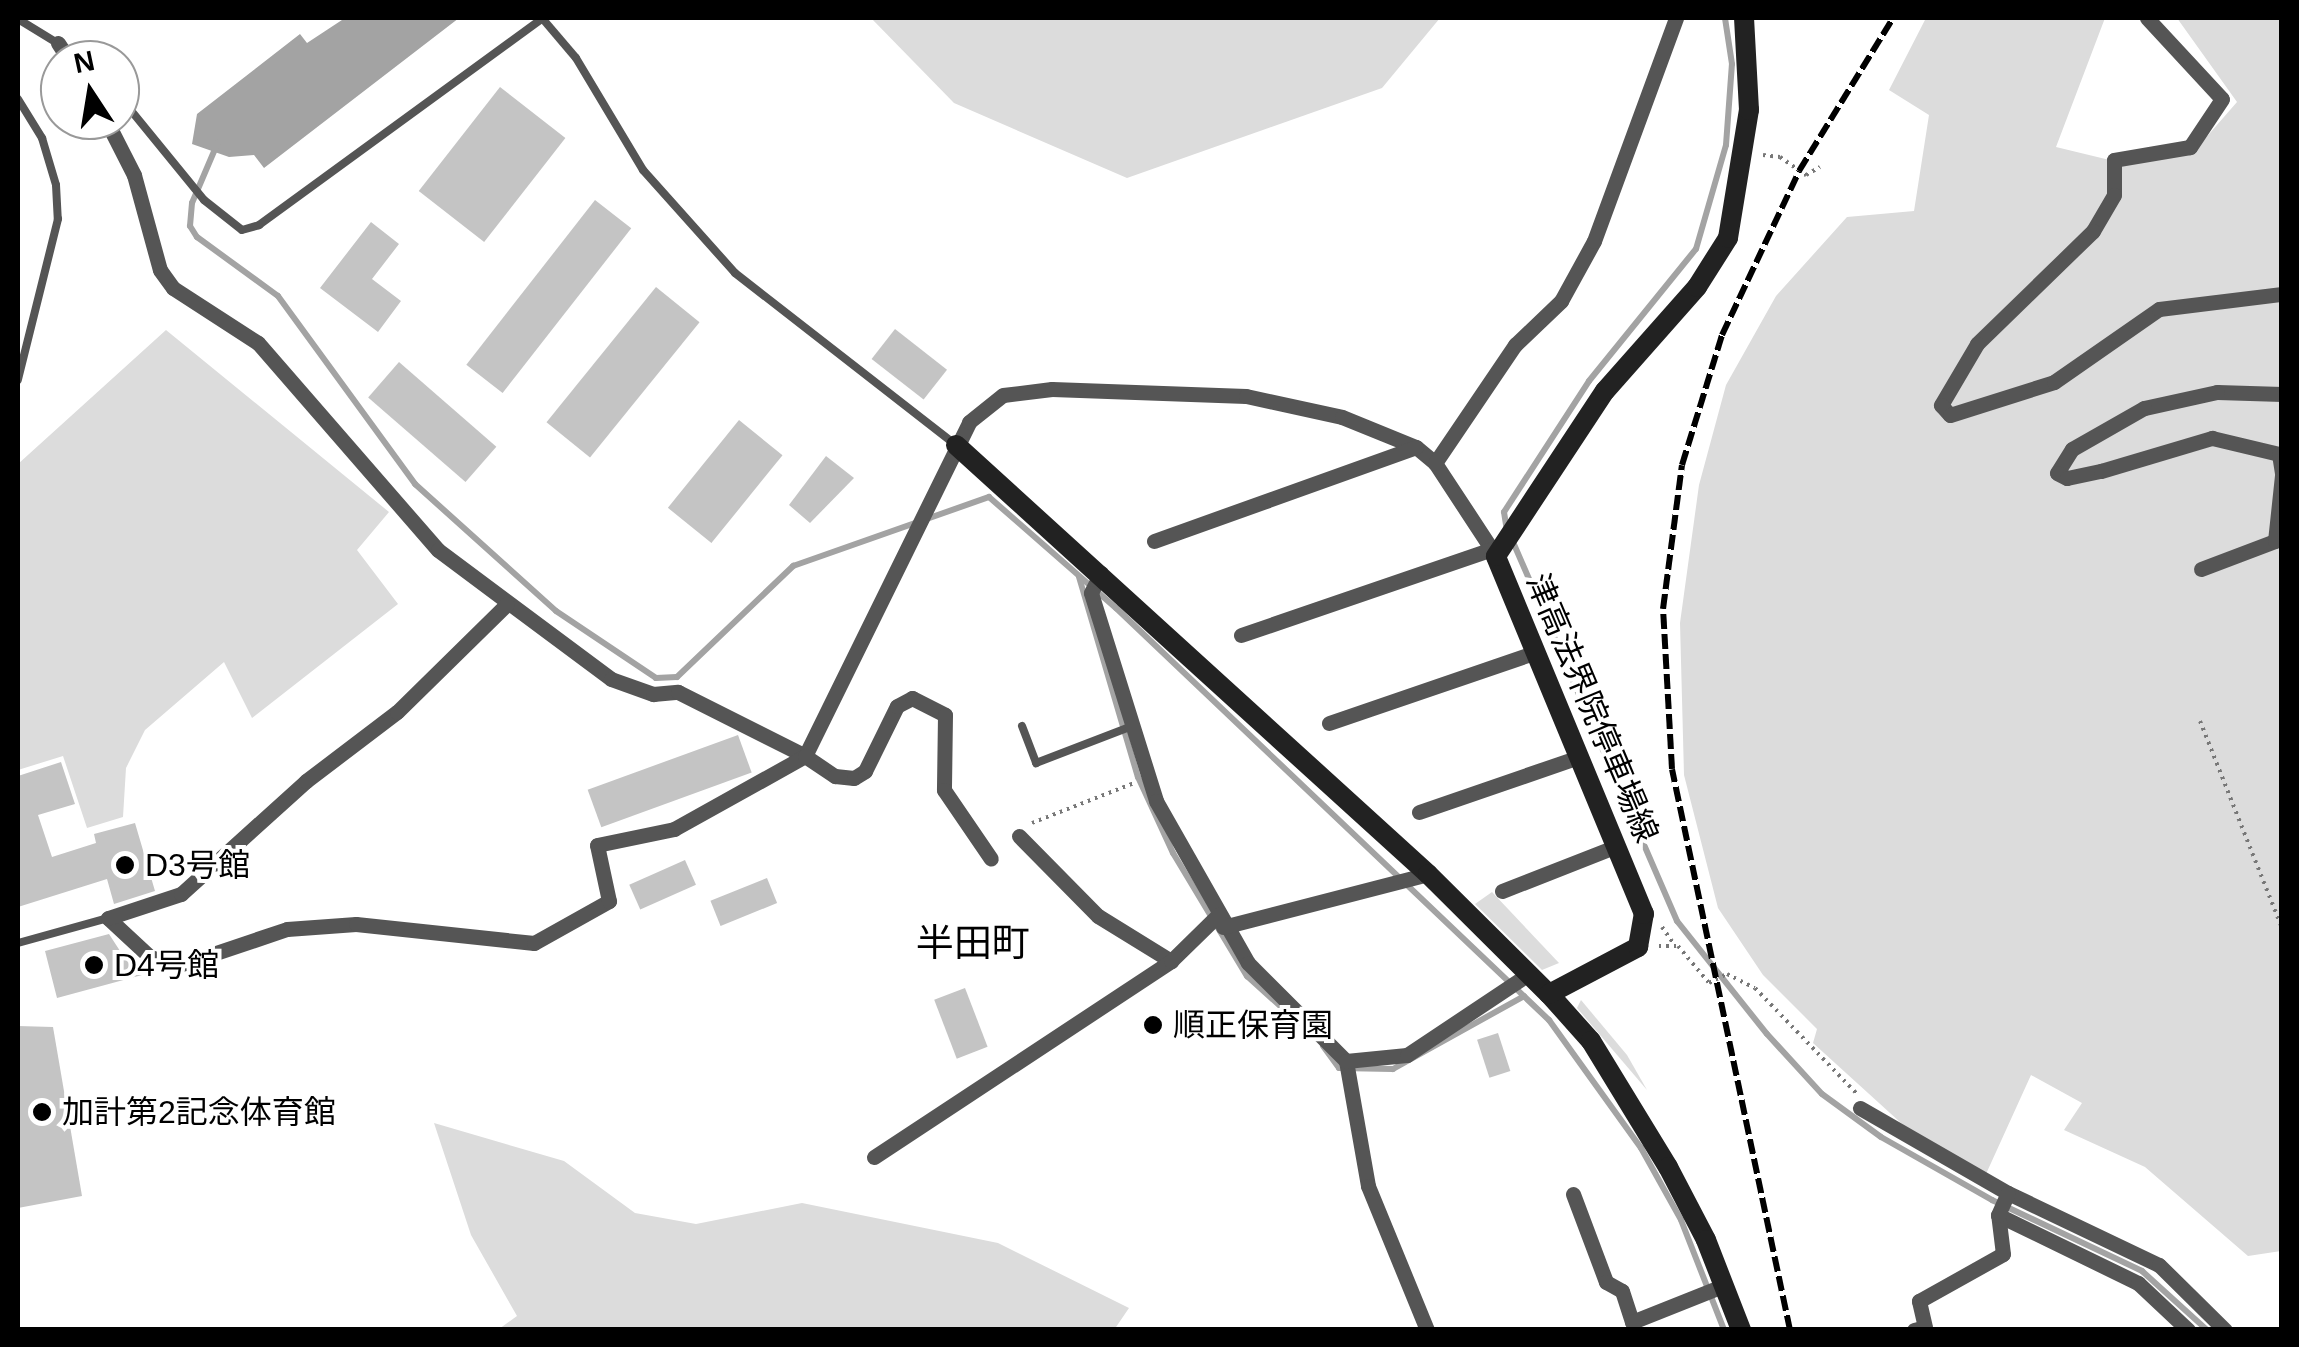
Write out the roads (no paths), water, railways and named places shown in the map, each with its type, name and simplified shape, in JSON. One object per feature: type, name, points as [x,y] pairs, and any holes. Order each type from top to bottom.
[{"type":"main road","name":"津高法界院停車場線","points":[[1549,994],[1638,947],[1644,914],[1497,552],[1606,392],[1697,287],[1728,238],[1743,153],[1751,57],[1744,18]]},
{"type":"main road","points":[[956,444],[1096,582],[1520,982],[1549,994],[1631,1104],[1715,1288],[1741,1330]]},
{"type":"street","points":[[1435,463],[1514,345],[1561,301],[1594,241],[1676,18]]},
{"type":"street","points":[[2147,18],[2222,99],[2190,147],[2114,160],[2114,195],[2093,231],[1977,344],[1941,405],[1950,416],[2054,382],[2158,309],[2229,296],[2282,294]]},
{"type":"street","points":[[116,140],[134,174],[160,270],[174,288],[258,343],[414,525],[507,604],[612,679],[653,694],[678,692],[805,756],[835,776],[854,778],[865,770],[900,702],[912,698],[940,708],[946,726],[944,790],[991,859]]},
{"type":"street","points":[[507,604],[397,712],[306,780],[181,894],[108,918],[150,956],[177,966],[287,929],[356,924],[534,943],[609,901],[596,845],[674,829],[805,756],[956,444],[978,410],[1002,396],[1052,389],[1294,403],[1416,447],[1435,463],[1497,552],[1241,635]]},
{"type":"street","points":[[2200,569],[2275,541],[2282,474],[2280,454],[2212,438],[2101,471],[2066,478],[2057,473],[2072,449],[2144,408],[2218,392],[2282,394]]},
{"type":"street","points":[[1154,541],[1416,447]]},
{"type":"street","points":[[1096,582],[1125,729],[1215,922],[1248,963],[1347,1066],[1368,1186],[1427,1330]]},
{"type":"street","points":[[1329,722],[1536,652]]},
{"type":"street","points":[[1419,812],[1580,756]]},
{"type":"street","points":[[1019,836],[1098,916],[1172,961]]},
{"type":"street","points":[[1502,892],[1617,846]]},
{"type":"street","points":[[874,1158],[1172,961],[1215,922],[1414,880]]},
{"type":"street","points":[[1347,1066],[1407,1055],[1520,982]]},
{"type":"street","points":[[1860,1108],[2007,1194],[2159,1264],[2216,1326]]},
{"type":"street","points":[[1574,1194],[1606,1282],[1622,1291],[1632,1322],[1715,1288]]},
{"type":"street","points":[[1914,1330],[1925,1327],[1919,1301],[2003,1254],[1998,1214],[2007,1194]]},
{"type":"street","points":[[1998,1214],[2150,1291],[2188,1330]]},
{"type":"street","points":[[2093,1261],[2104,1239]]},
{"type":"lane","points":[[140,122],[204,200],[242,230],[258,225],[543,18],[576,58],[643,170],[736,273],[956,444]]},
{"type":"lane","points":[[18,19],[53,40]]},
{"type":"lane","points":[[18,99],[42,138],[56,185],[58,218],[18,380]]},
{"type":"lane","points":[[1022,726],[1036,763],[1125,729]]},
{"type":"lane","points":[[18,943],[108,918]]},
{"type":"waterway","points":[[1507,531],[1504,512],[1589,381],[1696,249],[1726,145],[1732,64],[1725,18]]},
{"type":"waterway","points":[[218,142],[192,203],[190,226],[197,237],[278,296],[415,484],[556,611],[656,678],[677,677],[793,566],[989,497],[1116,608],[1549,1020],[1641,1148],[1681,1220],[1724,1330]]},
{"type":"waterway","points":[[1513,542],[1677,921],[1767,1034],[1822,1094],[1881,1137],[1992,1200],[2142,1271],[2207,1330]]},
{"type":"waterway","points":[[1079,577],[1138,777],[1173,853],[1247,976],[1289,1014]]},
{"type":"waterway","points":[[1323,1046],[1339,1068],[1393,1069],[1524,996]]},
{"type":"railway","points":[[1790,1330],[1672,769],[1663,609],[1682,465],[1722,335],[1799,171],[1893,18]]},
{"type":"place","name":"D3号館","points":[[125,865]]},
{"type":"place","name":"D4号館","points":[[94,965]]},
{"type":"place","name":"順正保育園","points":[[1153,1025]]},
{"type":"place","name":"加計第2記念体育館","points":[[42,1112]]},
{"type":"district","name":"半田町","points":[[973,944]]}]
